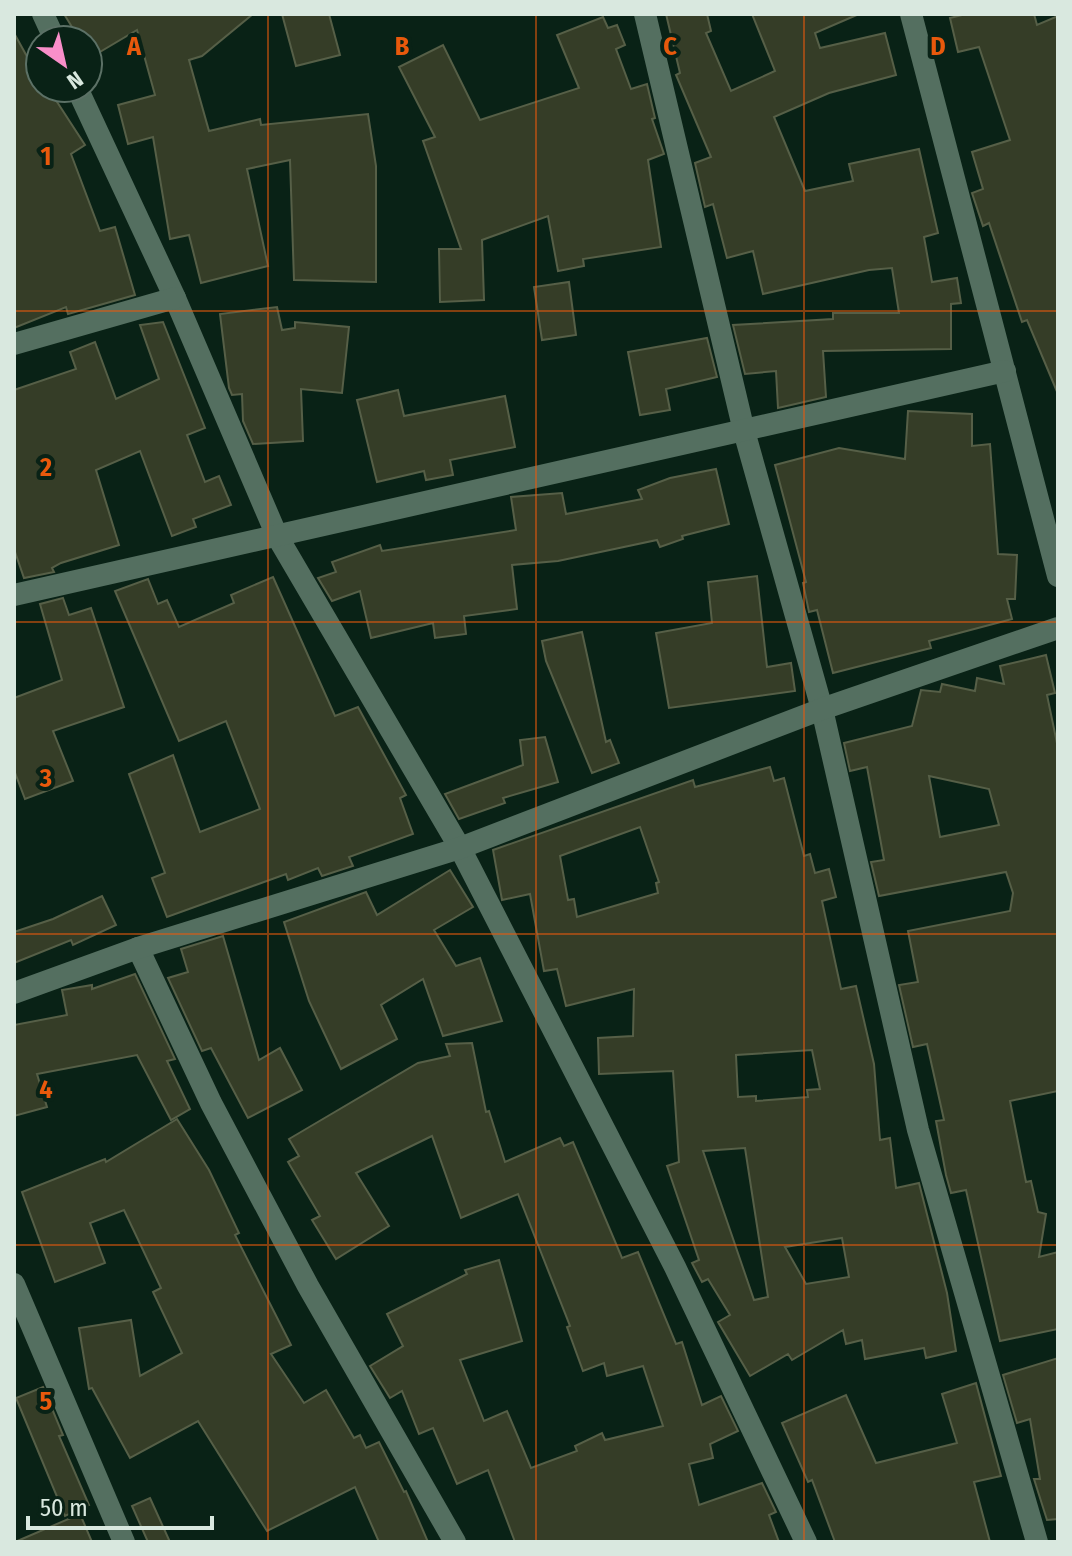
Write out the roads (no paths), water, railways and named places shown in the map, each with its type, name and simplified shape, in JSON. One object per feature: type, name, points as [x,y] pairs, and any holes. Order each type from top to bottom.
[{"type":"street","points":[[645,14],[744,431],[822,709],[918,1130],[1037,1542]]},
{"type":"street","points":[[911,14],[1058,576]]},
{"type":"street","points":[[84,104],[175,298],[277,536],[460,848],[675,1267],[806,1542]]},
{"type":"street","points":[[14,344],[175,298]]},
{"type":"street","points":[[14,595],[1005,371]]},
{"type":"street","points":[[14,993],[138,948],[460,848],[822,709],[1058,628]]},
{"type":"street","points":[[138,948],[233,1146],[308,1286],[455,1542]]},
{"type":"street","points":[[14,1284],[124,1542]]}]
